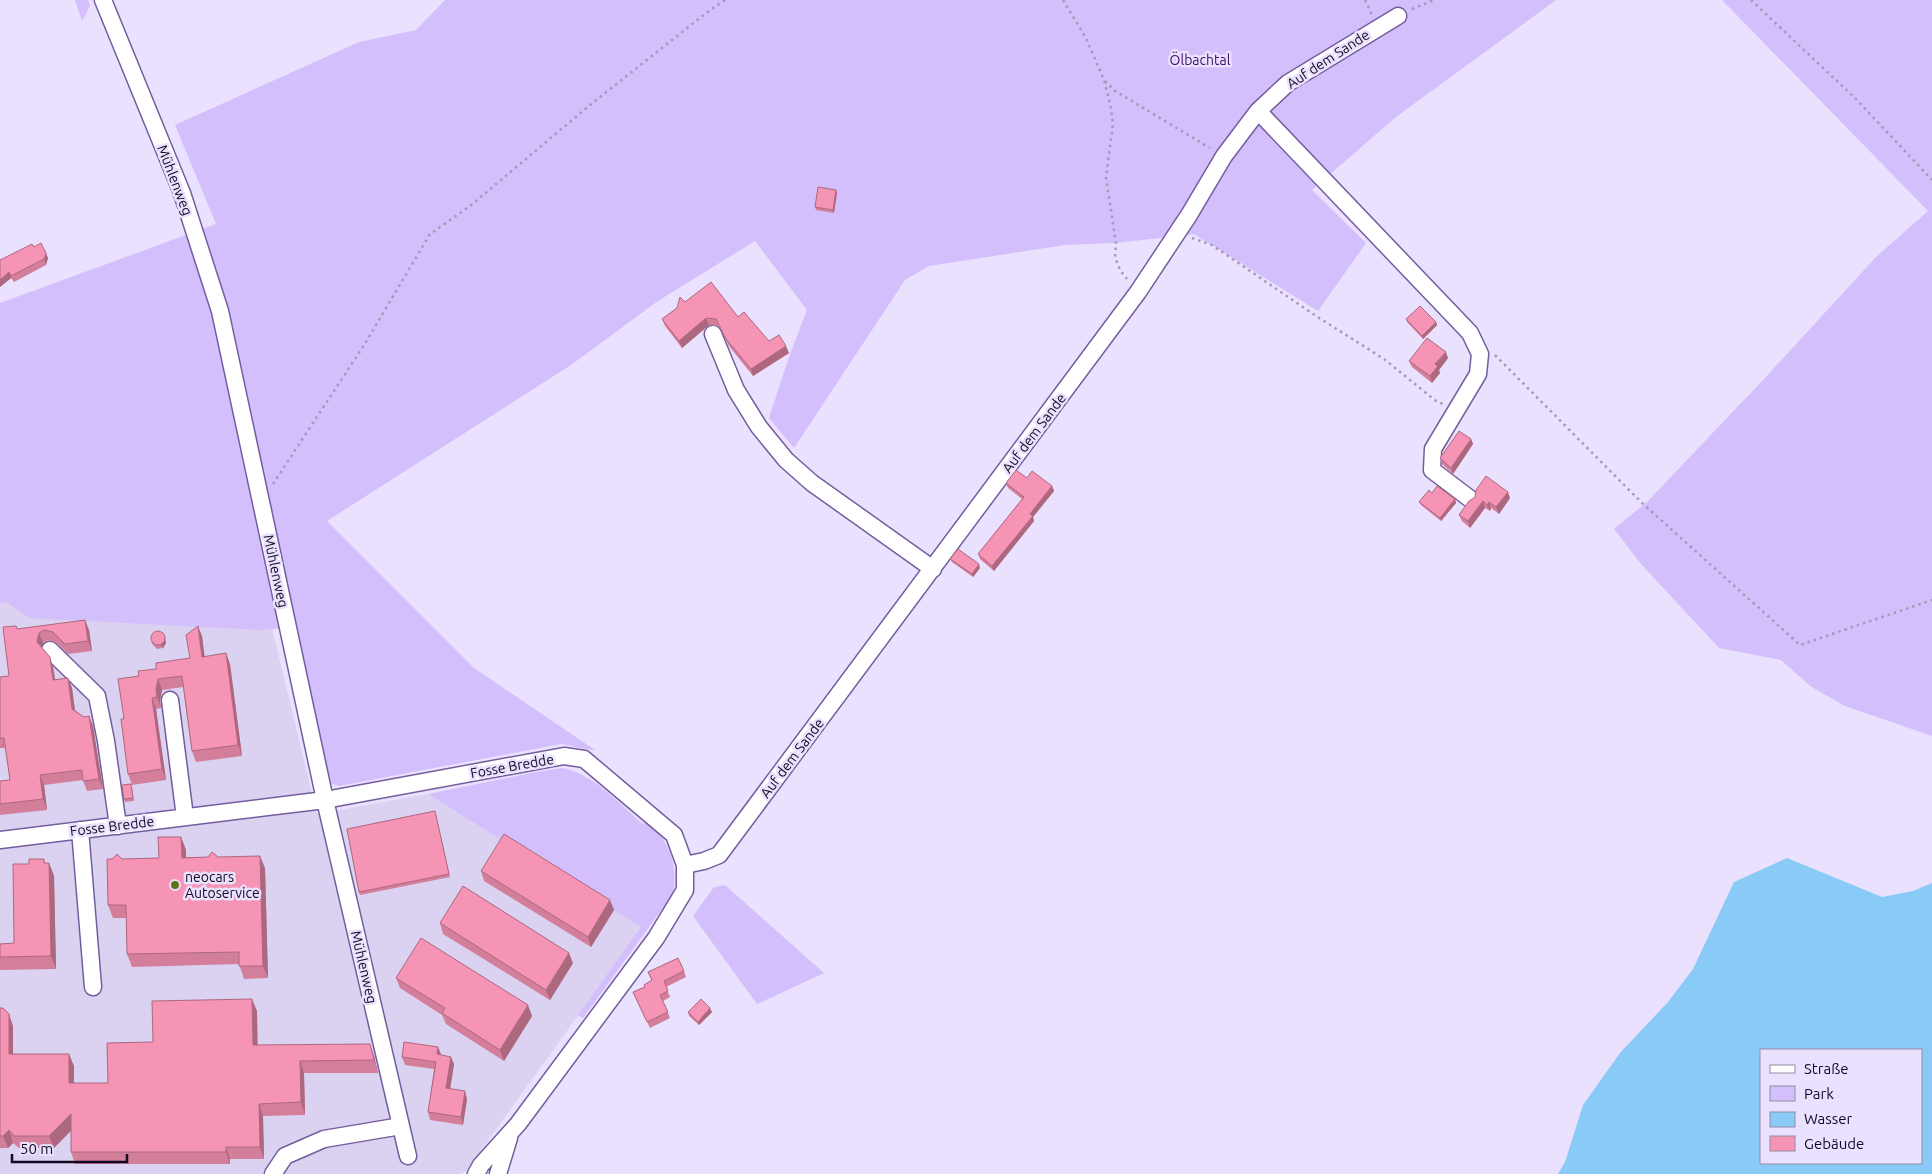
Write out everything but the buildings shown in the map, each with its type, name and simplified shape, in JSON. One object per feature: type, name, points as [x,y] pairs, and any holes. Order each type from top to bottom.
[{"type":"street","name":"Mühlenweg","points":[[103,0],[182,193],[220,311],[325,800],[408,1156]]},
{"type":"street","name":"Auf dem Sande","points":[[685,865],[704,861],[719,855],[1138,292],[1224,156],[1258,111],[1288,83],[1398,16]]},
{"type":"street","points":[[1258,111],[1470,333],[1480,354],[1478,374],[1433,449],[1432,470],[1469,498]]},
{"type":"street","points":[[713,334],[736,390],[759,427],[786,460],[812,483],[933,569]]},
{"type":"street","points":[[50,650],[97,696],[106,741],[118,826]]},
{"type":"street","points":[[170,700],[186,817]]},
{"type":"street","name":"Fosse Bredde","points":[[0,840],[325,800],[564,756],[584,759],[674,835],[685,865],[685,890],[656,938],[511,1134],[481,1165],[476,1174]]},
{"type":"street","points":[[80,830],[94,987]]},
{"type":"street","points":[[273,1174],[285,1156],[324,1139],[401,1126]]},
{"type":"street","name":"Fosse Bredde","points":[[498,1174],[511,1134]]},
{"type":"path","points":[[261,502],[366,342],[430,234],[470,206],[590,105],[725,0]]},
{"type":"path","points":[[1063,0],[1086,38],[1104,80],[1113,123],[1106,178],[1116,243],[1115,257],[1120,270],[1138,292]]},
{"type":"path","points":[[1398,16],[1434,0]]},
{"type":"path","points":[[1751,0],[1856,99],[1932,180]]},
{"type":"path","points":[[1104,80],[1115,91],[1224,156]]},
{"type":"path","points":[[1177,232],[1212,245],[1316,316],[1384,359],[1436,401],[1456,410]]},
{"type":"path","points":[[1480,354],[1493,353],[1642,503],[1800,645],[1932,600]]},
{"type":"shaded area","points":[[6,602],[29,618],[270,620],[317,814],[428,794],[642,927],[466,1171],[460,1174],[0,1174],[0,604]]},
{"type":"green space","points":[[75,0],[88,0],[90,6],[82,21]]},
{"type":"green space","name":"Ölbachtal","points":[[445,0],[1556,0],[1396,117],[1312,190],[1366,243],[1318,311],[1194,234],[1116,243],[1065,245],[929,266],[905,280],[794,448],[769,418],[807,310],[755,241],[658,301],[571,365],[327,521],[474,668],[595,750],[561,744],[339,786],[325,782],[284,628],[260,630],[29,618],[6,602],[0,604],[0,303],[216,224],[175,125],[359,42],[416,30]]},
{"type":"green space","points":[[1722,0],[1932,0],[1932,736],[1845,706],[1810,686],[1781,660],[1719,648],[1641,564],[1614,529],[1648,501],[1876,257],[1928,211]]},
{"type":"green space","points":[[563,768],[586,777],[616,799],[643,824],[647,822],[655,829],[667,845],[674,873],[673,894],[583,1018],[578,1015],[641,927],[428,794]]},
{"type":"green space","points":[[725,885],[824,973],[757,1004],[693,916],[714,887]]},
{"type":"water","points":[[1787,858],[1882,897],[1913,891],[1932,883],[1932,1174],[1558,1174],[1565,1162],[1583,1105],[1620,1053],[1668,1002],[1693,969],[1734,882]]},
{"type":"place","name":"neocars Autoservice","points":[[175,885]]}]
